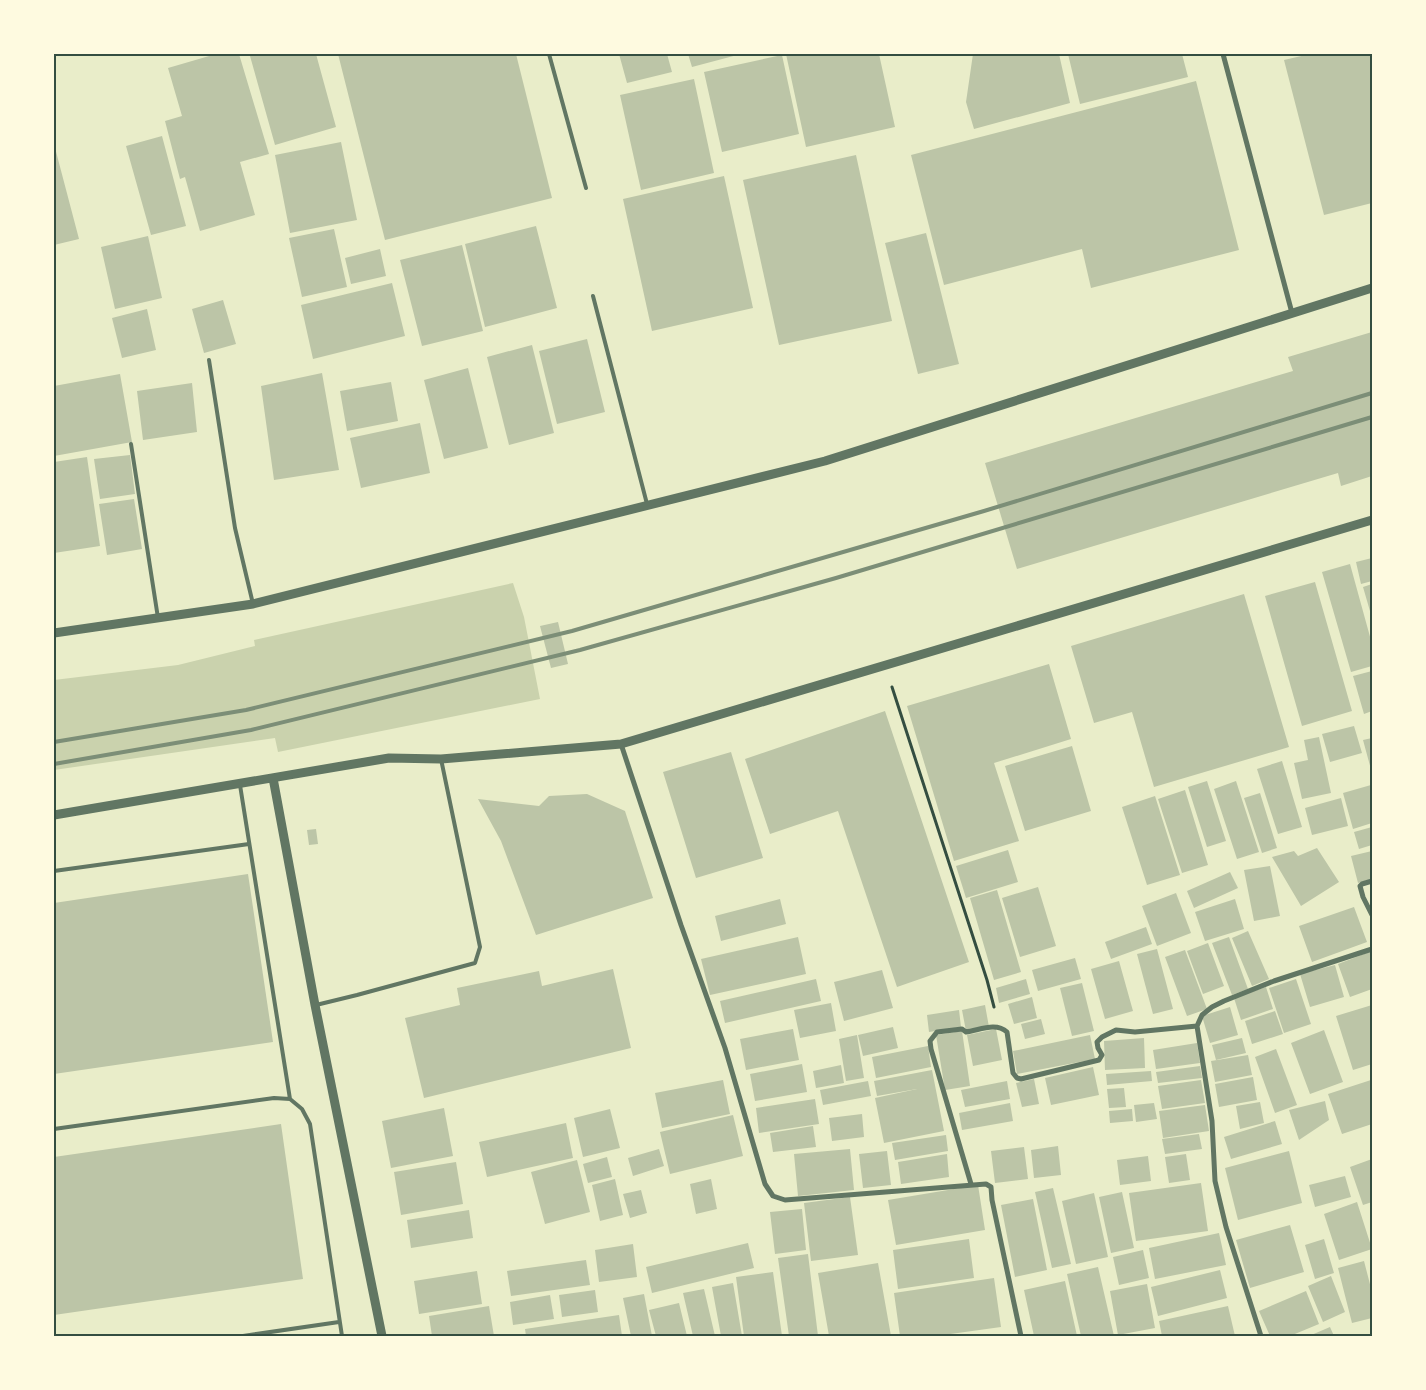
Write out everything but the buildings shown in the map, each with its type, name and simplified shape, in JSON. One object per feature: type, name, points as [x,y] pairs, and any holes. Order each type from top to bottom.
[{"type":"street","points":[[1223,54],[1292,312]]},
{"type":"street","points":[[54,633],[253,604],[825,461],[1372,288]]},
{"type":"street","points":[[54,816],[389,758],[441,759],[621,744],[1372,520]]},
{"type":"street","points":[[621,744],[681,925],[725,1048],[765,1184],[773,1196],[785,1200],[986,1184],[991,1187],[992,1200],[1021,1336],[1016,1336]]},
{"type":"street","points":[[272,778],[315,1005],[382,1336]]},
{"type":"street","points":[[1372,881],[1360,886],[1372,915]]},
{"type":"street","points":[[1261,1336],[1226,1227],[1215,1181],[1212,1121],[1197,1026],[1202,1015],[1224,1001],[1274,981],[1372,950]]},
{"type":"street","points":[[971,1184],[933,1056],[930,1041],[937,1032],[962,1029],[966,1032],[999,1027],[1007,1032],[1013,1073],[1017,1078],[1021,1079],[1099,1060],[1102,1055],[1098,1048],[1098,1042],[1102,1037],[1116,1030],[1135,1032],[1197,1026]]},
{"type":"lane","points":[[549,54],[586,188]]},
{"type":"lane","points":[[593,296],[648,506]]},
{"type":"lane","points":[[209,360],[235,528],[253,604]]},
{"type":"lane","points":[[131,444],[158,618]]},
{"type":"lane","points":[[315,1005],[475,963],[480,947],[441,759]]},
{"type":"lane","points":[[240,784],[290,1099]]},
{"type":"lane","points":[[54,871],[249,844]]},
{"type":"lane","points":[[54,1129],[274,1098],[290,1099],[302,1109],[310,1124],[342,1336]]},
{"type":"lane","points":[[243,1336],[339,1322]]},
{"type":"path","points":[[885,665],[987,980],[999,1027]]},
{"type":"green space","points":[[513,583],[524,617],[540,699],[278,752],[275,738],[54,770],[54,680],[178,665],[255,646],[254,640]]},
{"type":"railway","points":[[54,742],[246,710],[572,631],[984,511],[1372,393]]},
{"type":"railway","points":[[54,764],[251,730],[580,650],[836,578],[1372,417]]}]
